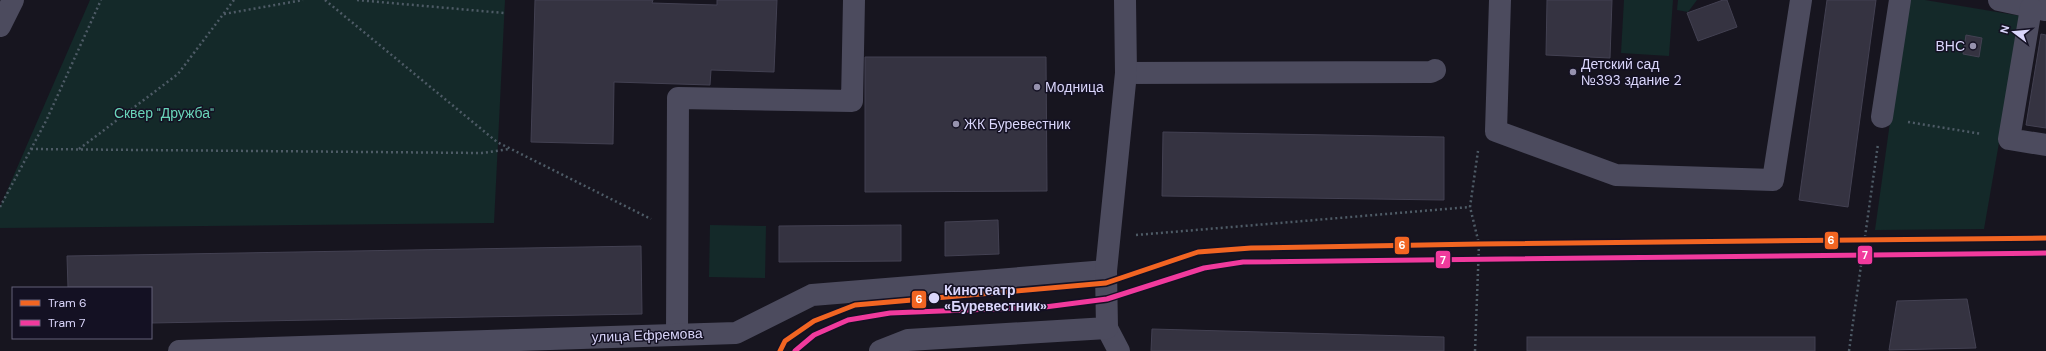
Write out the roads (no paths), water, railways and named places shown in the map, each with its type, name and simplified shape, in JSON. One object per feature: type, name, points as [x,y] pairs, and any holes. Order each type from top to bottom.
[{"type":"street","points":[[0,26],[13,0]]},
{"type":"street","points":[[677,334],[678,98],[852,101],[854,0]]},
{"type":"street","points":[[1119,351],[1107,328],[1106,271],[1126,72],[1125,0]]},
{"type":"street","points":[[1500,0],[1496,131],[1616,175],[1773,180],[1801,0]]},
{"type":"street","points":[[1882,117],[1900,0]]},
{"type":"street","points":[[1998,0],[2039,9],[2009,139],[2046,145]]},
{"type":"street","points":[[1126,72],[1431,72],[1435,70]]},
{"type":"street","name":"улица Ефремова","points":[[179,351],[736,333],[812,294],[1106,271]]},
{"type":"street","points":[[880,351],[908,340],[1107,328]]},
{"type":"tram line","name":"6","points":[[780,351],[785,341],[814,321],[855,305],[1106,283],[1198,252],[1251,248],[1479,244],[2046,238]]},
{"type":"tram line","name":"7","points":[[795,351],[814,335],[848,320],[890,313],[1045,307],[1107,299],[1204,268],[1243,262],[2046,253]]},
{"type":"place","name":"ВНС","points":[[1973,46]]},
{"type":"place","name":"Детский сад №393 здание 2","points":[[1573,72]]},
{"type":"place","name":"Модница","points":[[1037,87]]},
{"type":"place","name":"ЖК Буревестник","points":[[956,124]]},
{"type":"place","name":"Кинотеатр «Буревестник»","points":[[934,298]]},
{"type":"park label","name":"Сквер \"Дружба\"","points":[[164,113]]}]
